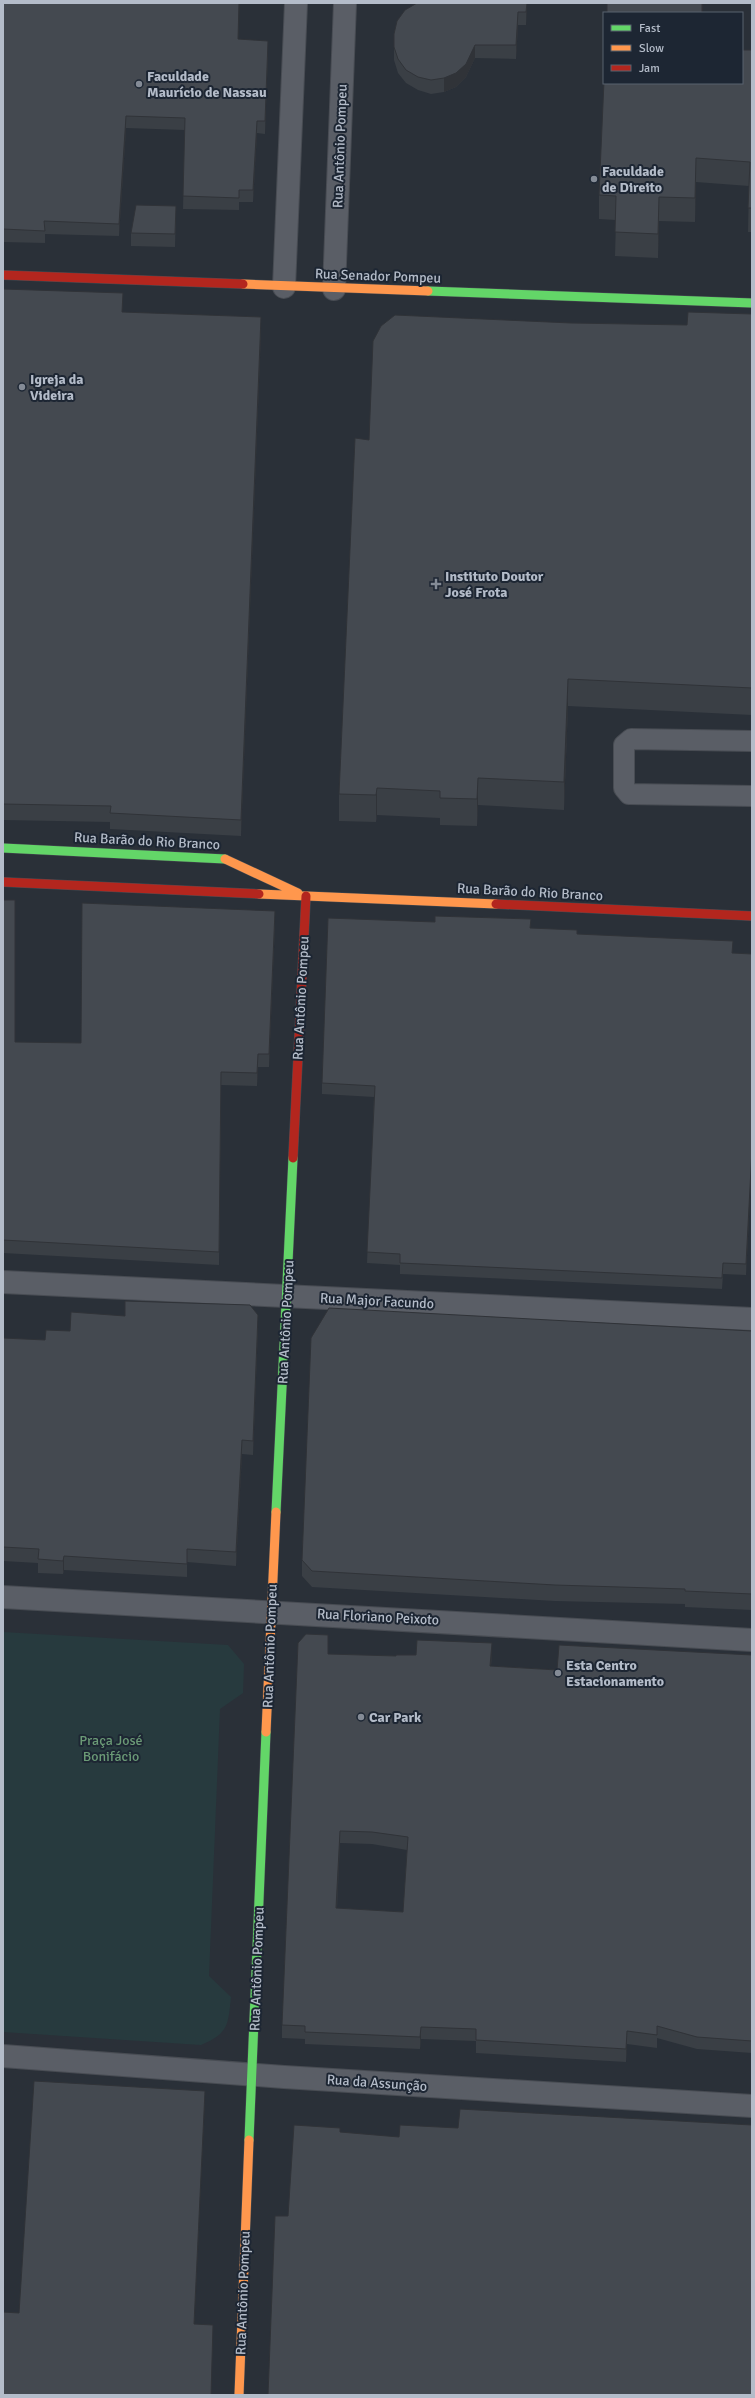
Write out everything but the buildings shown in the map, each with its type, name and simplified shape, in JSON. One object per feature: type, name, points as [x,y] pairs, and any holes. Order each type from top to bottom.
[{"type":"street","points":[[284,287],[296,3]]},
{"type":"street","name":"Rua Antônio Pompeu","points":[[334,289],[345,3]]},
{"type":"street","name":"Rua Senador Pompeu","points":[[3,275],[334,289],[752,303]]},
{"type":"street","name":"Rua Barão do Rio Branco","points":[[3,848],[229,859],[306,896]]},
{"type":"street","name":"Rua Barão do Rio Branco","points":[[3,882],[752,916]]},
{"type":"street","name":"Rua Antônio Pompeu","points":[[239,2395],[271,1611],[306,896]]},
{"type":"street","name":"Rua Major Facundo","points":[[3,1282],[752,1319]]},
{"type":"street","name":"Rua Floriano Peixoto","points":[[3,1597],[271,1611],[752,1640]]},
{"type":"street","name":"Rua da Assunção","points":[[3,2056],[252,2074],[752,2106]]},
{"type":"lane","points":[[752,741],[631,739],[624,745],[624,788],[629,794],[752,796]]},
{"type":"green space","name":"Praça José Bonifácio","points":[[3,1632],[228,1645],[244,1664],[243,1693],[220,1709],[209,1976],[231,1997],[228,2021],[222,2032],[210,2041],[201,2045],[3,2032]]},
{"type":"traffic: fast","points":[[428,291],[752,303]]},
{"type":"traffic: fast","points":[[3,848],[225,859]]},
{"type":"traffic: fast","points":[[276,1512],[293,1158]]},
{"type":"traffic: fast","points":[[249,2140],[266,1732]]},
{"type":"traffic: slow","points":[[243,284],[428,291]]},
{"type":"traffic: slow","points":[[225,859],[298,893]]},
{"type":"traffic: slow","points":[[259,894],[496,904]]},
{"type":"traffic: slow","points":[[266,1732],[276,1512]]},
{"type":"traffic: slow","points":[[239,2395],[249,2140]]},
{"type":"traffic: jam","points":[[3,275],[243,284]]},
{"type":"traffic: jam","points":[[3,882],[259,894]]},
{"type":"traffic: jam","points":[[293,1158],[306,896]]},
{"type":"traffic: jam","points":[[496,904],[752,916]]},
{"type":"place","name":"Faculdade Maurício de Nassau","points":[[139,84]]},
{"type":"place","name":"Faculdade de Direito","points":[[594,179]]},
{"type":"place","name":"Igreja da Videira","points":[[22,387]]},
{"type":"place","name":"Instituto Doutor José Frota","points":[[436,584]]},
{"type":"place","name":"Esta Centro Estacionamento","points":[[558,1673]]},
{"type":"place","name":"Car Park","points":[[361,1717]]}]
